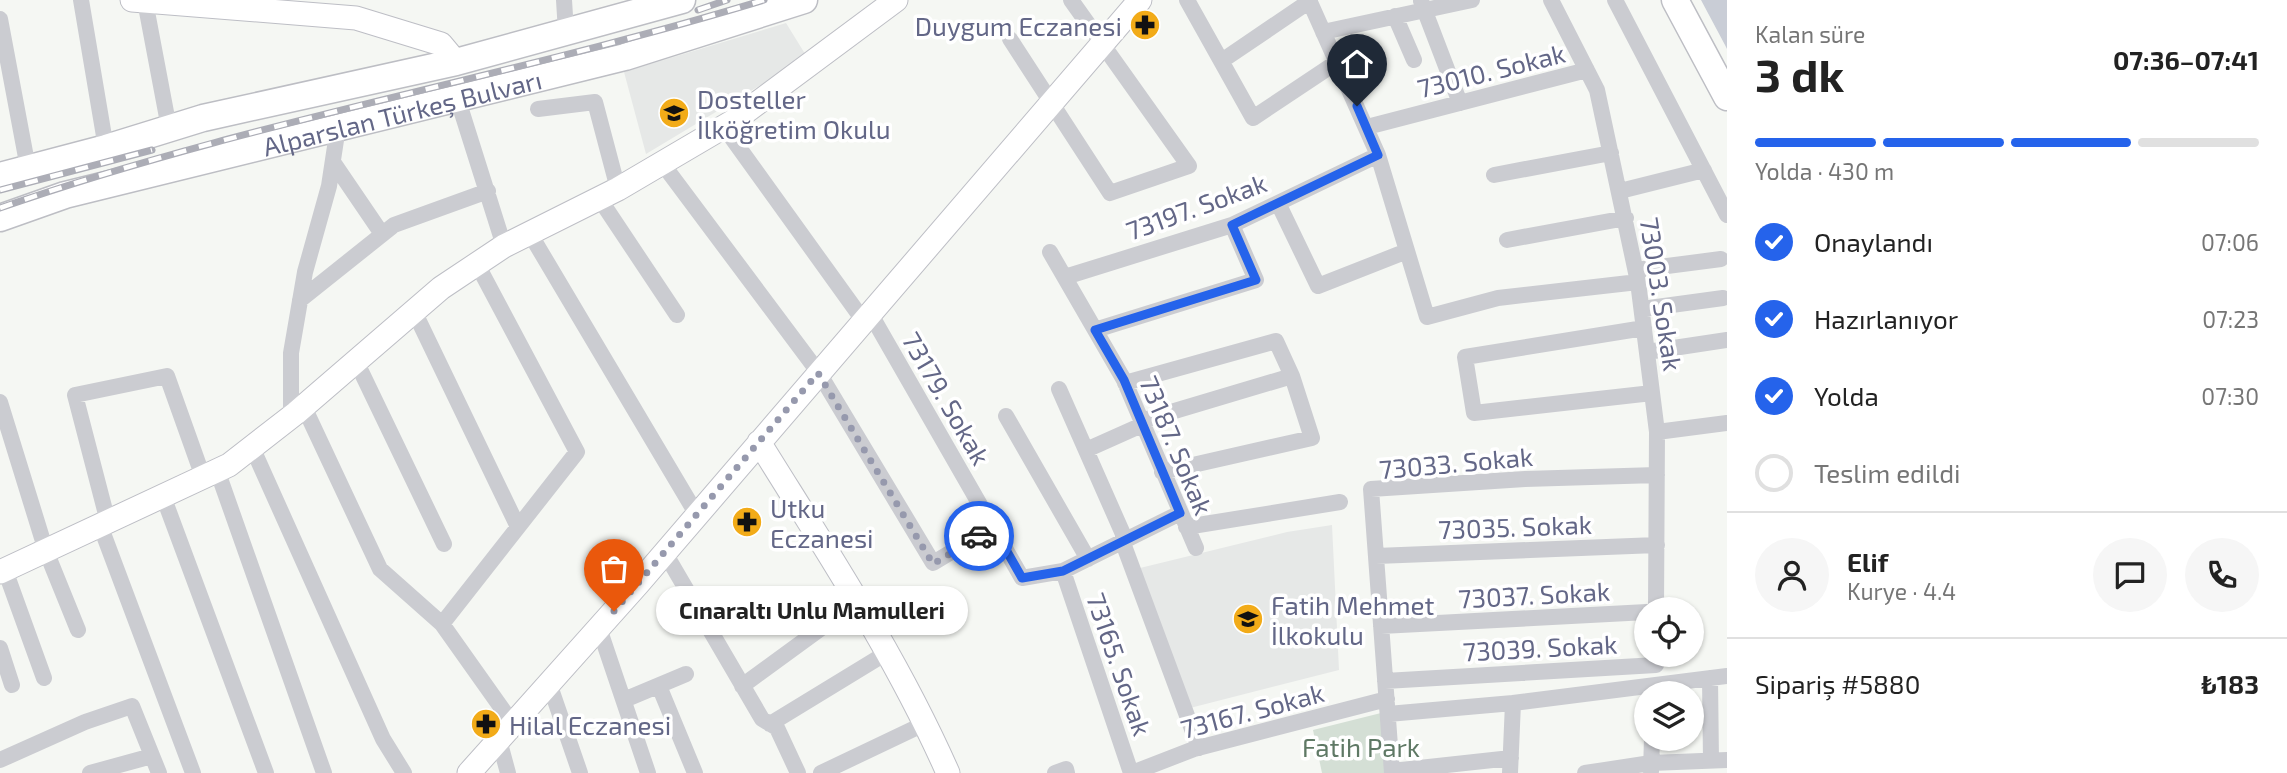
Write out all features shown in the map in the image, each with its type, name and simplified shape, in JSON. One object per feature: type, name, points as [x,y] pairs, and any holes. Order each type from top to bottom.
[{"type":"main road","points":[[132,0],[355,9],[441,44],[456,62]]},
{"type":"main road","name":"Alparslan Türkeş Bulvarı","points":[[0,176],[169,128],[456,62],[682,0]]},
{"type":"main road","name":"Alparslan Türkeş Bulvarı","points":[[0,218],[65,195],[625,57],[804,0]]},
{"type":"main road","points":[[3,571],[210,474],[252,447],[298,412],[441,288],[504,246],[608,193],[724,127],[896,0]]},
{"type":"main road","points":[[469,773],[665,553],[1140,0]]},
{"type":"main road","points":[[1675,0],[1727,97]]},
{"type":"main road","points":[[760,442],[888,652],[926,723],[948,773]]},
{"type":"street","points":[[81,0],[106,148]]},
{"type":"street","points":[[564,0],[566,32]]},
{"type":"street","points":[[1010,39],[1110,193],[1189,166],[1071,0]]},
{"type":"street","points":[[1187,0],[1223,60],[1253,118],[1337,62]]},
{"type":"street","points":[[1223,60],[1309,0],[1378,155],[1427,317],[1499,298],[1637,276],[1721,259]]},
{"type":"street","points":[[1323,32],[1423,5],[1472,0]]},
{"type":"street","name":"73003. Sokak","points":[[1551,0],[1597,90],[1637,276],[1657,432],[1656,597]]},
{"type":"street","points":[[1615,0],[1727,215]]},
{"type":"street","points":[[145,1],[169,128]]},
{"type":"street","points":[[1423,5],[1460,103]]},
{"type":"street","points":[[1400,10],[1414,60]]},
{"type":"street","points":[[0,19],[29,168]]},
{"type":"street","name":"73010. Sokak","points":[[1367,127],[1587,70]]},
{"type":"street","points":[[457,97],[504,246]]},
{"type":"street","points":[[538,109],[595,102],[608,193],[677,315]]},
{"type":"street","points":[[338,127],[333,162],[300,300],[291,354],[298,412],[380,569],[442,624],[506,732],[509,773]]},
{"type":"street","name":"73179. Sokak","points":[[724,127],[867,317],[1022,578],[1063,571],[1123,543],[1183,520],[1340,502]]},
{"type":"street","points":[[1494,175],[1611,153]]},
{"type":"street","name":"73197. Sokak","points":[[1065,277],[1232,225],[1378,155]]},
{"type":"street","points":[[333,162],[383,234]]},
{"type":"street","points":[[662,163],[818,373],[933,564],[993,527]]},
{"type":"street","points":[[1620,191],[1704,170]]},
{"type":"street","points":[[300,300],[394,225],[488,191]]},
{"type":"street","points":[[1278,203],[1318,286],[1407,251]]},
{"type":"street","points":[[1507,240],[1626,218]]},
{"type":"street","points":[[1095,330],[1256,280],[1232,225]]},
{"type":"street","points":[[529,232],[697,515]]},
{"type":"street","name":"73187. Sokak","points":[[1050,252],[1125,383],[1196,548]]},
{"type":"street","points":[[442,624],[577,452],[477,264]]},
{"type":"street","points":[[1642,309],[1723,298]]},
{"type":"street","points":[[414,311],[518,527]]},
{"type":"street","points":[[1644,328],[1465,357],[1474,414],[1652,393]]},
{"type":"street","points":[[1647,352],[1727,340]]},
{"type":"street","points":[[1125,383],[1276,341],[1292,376],[1312,438],[1162,472]]},
{"type":"street","points":[[356,361],[444,544]]},
{"type":"street","points":[[193,773],[104,523],[75,396],[167,376],[210,474],[324,773]]},
{"type":"street","points":[[1086,450],[1142,423],[1292,376]]},
{"type":"street","points":[[1059,389],[1123,534],[1123,543],[1199,748]]},
{"type":"street","points":[[0,402],[46,551],[78,630]]},
{"type":"street","points":[[1006,416],[1088,559]]},
{"type":"street","points":[[1657,432],[1727,424]]},
{"type":"street","points":[[252,447],[377,727],[404,773]]},
{"type":"street","name":"73033. Sokak","points":[[1392,772],[1371,489],[1525,479],[1657,475]]},
{"type":"street","points":[[163,496],[266,773]]},
{"type":"street","name":"73035. Sokak","points":[[1376,556],[1657,545]]},
{"type":"street","points":[[665,553],[762,719],[777,728],[798,773]]},
{"type":"street","points":[[3,571],[44,678]]},
{"type":"street","name":"73165. Sokak","points":[[1063,571],[1132,773]]},
{"type":"street","points":[[743,686],[857,602]]},
{"type":"street","name":"73037. Sokak","points":[[1381,626],[1634,613]]},
{"type":"street","points":[[598,628],[648,773]]},
{"type":"street","points":[[0,648],[12,685]]},
{"type":"street","points":[[769,724],[888,652]]},
{"type":"street","name":"73039. Sokak","points":[[1385,681],[1634,662]]},
{"type":"street","points":[[624,700],[685,674]]},
{"type":"street","name":"73167. Sokak","points":[[1695,681],[1727,676]]},
{"type":"street","points":[[1585,773],[1719,761],[1710,678]]},
{"type":"street","points":[[549,683],[580,773]]},
{"type":"street","points":[[659,686],[695,773]]},
{"type":"street","name":"73167. Sokak","points":[[1132,773],[1165,767],[1199,748],[1387,706],[1513,703],[1634,691]]},
{"type":"street","points":[[1392,772],[1511,766],[1513,703]]},
{"type":"street","points":[[0,760],[85,722],[132,706],[159,773]]},
{"type":"street","points":[[821,773],[926,723]]},
{"type":"street","points":[[90,773],[152,756]]},
{"type":"shaded area","points":[[1701,0],[1727,0],[1727,49],[1725,45]]},
{"type":"shaded area","name":"Dosteller İlköğretim Okulu","points":[[786,23],[807,57],[646,154],[624,72]]},
{"type":"shaded area","name":"Fatih Mehmet İlkokulu","points":[[1332,525],[1339,670],[1190,708],[1140,568],[1287,532]]},
{"type":"green space","name":"Fatih Park","points":[[1385,712],[1391,773],[1322,773],[1313,730]]},
{"type":"railway","points":[[698,10],[727,0]]},
{"type":"railway","points":[[0,208],[189,150],[573,53],[764,0]]},
{"type":"railway","points":[[0,190],[152,150]]},
{"type":"way so far","points":[[614,611],[818,373],[933,564],[979,536]]},
{"type":"place","name":"Duygum Eczanesi","points":[[1145,25]]},
{"type":"place","name":"Dosteller İlköğretim Okulu","points":[[674,113]]},
{"type":"place","name":"Utku Eczanesi","points":[[747,522]]},
{"type":"place","name":"Cınaraltı Unlu Mamulleri","points":[[614,611]]},
{"type":"place","name":"Fatih Mehmet İlkokulu","points":[[1248,619]]},
{"type":"place","name":"Hilal Eczanesi","points":[[486,724]]},
{"type":"route","points":[[979,536],[993,527],[1022,578],[1063,571],[1180,513],[1124,380],[1095,330],[1256,280],[1232,225],[1378,155],[1357,106]]}]
